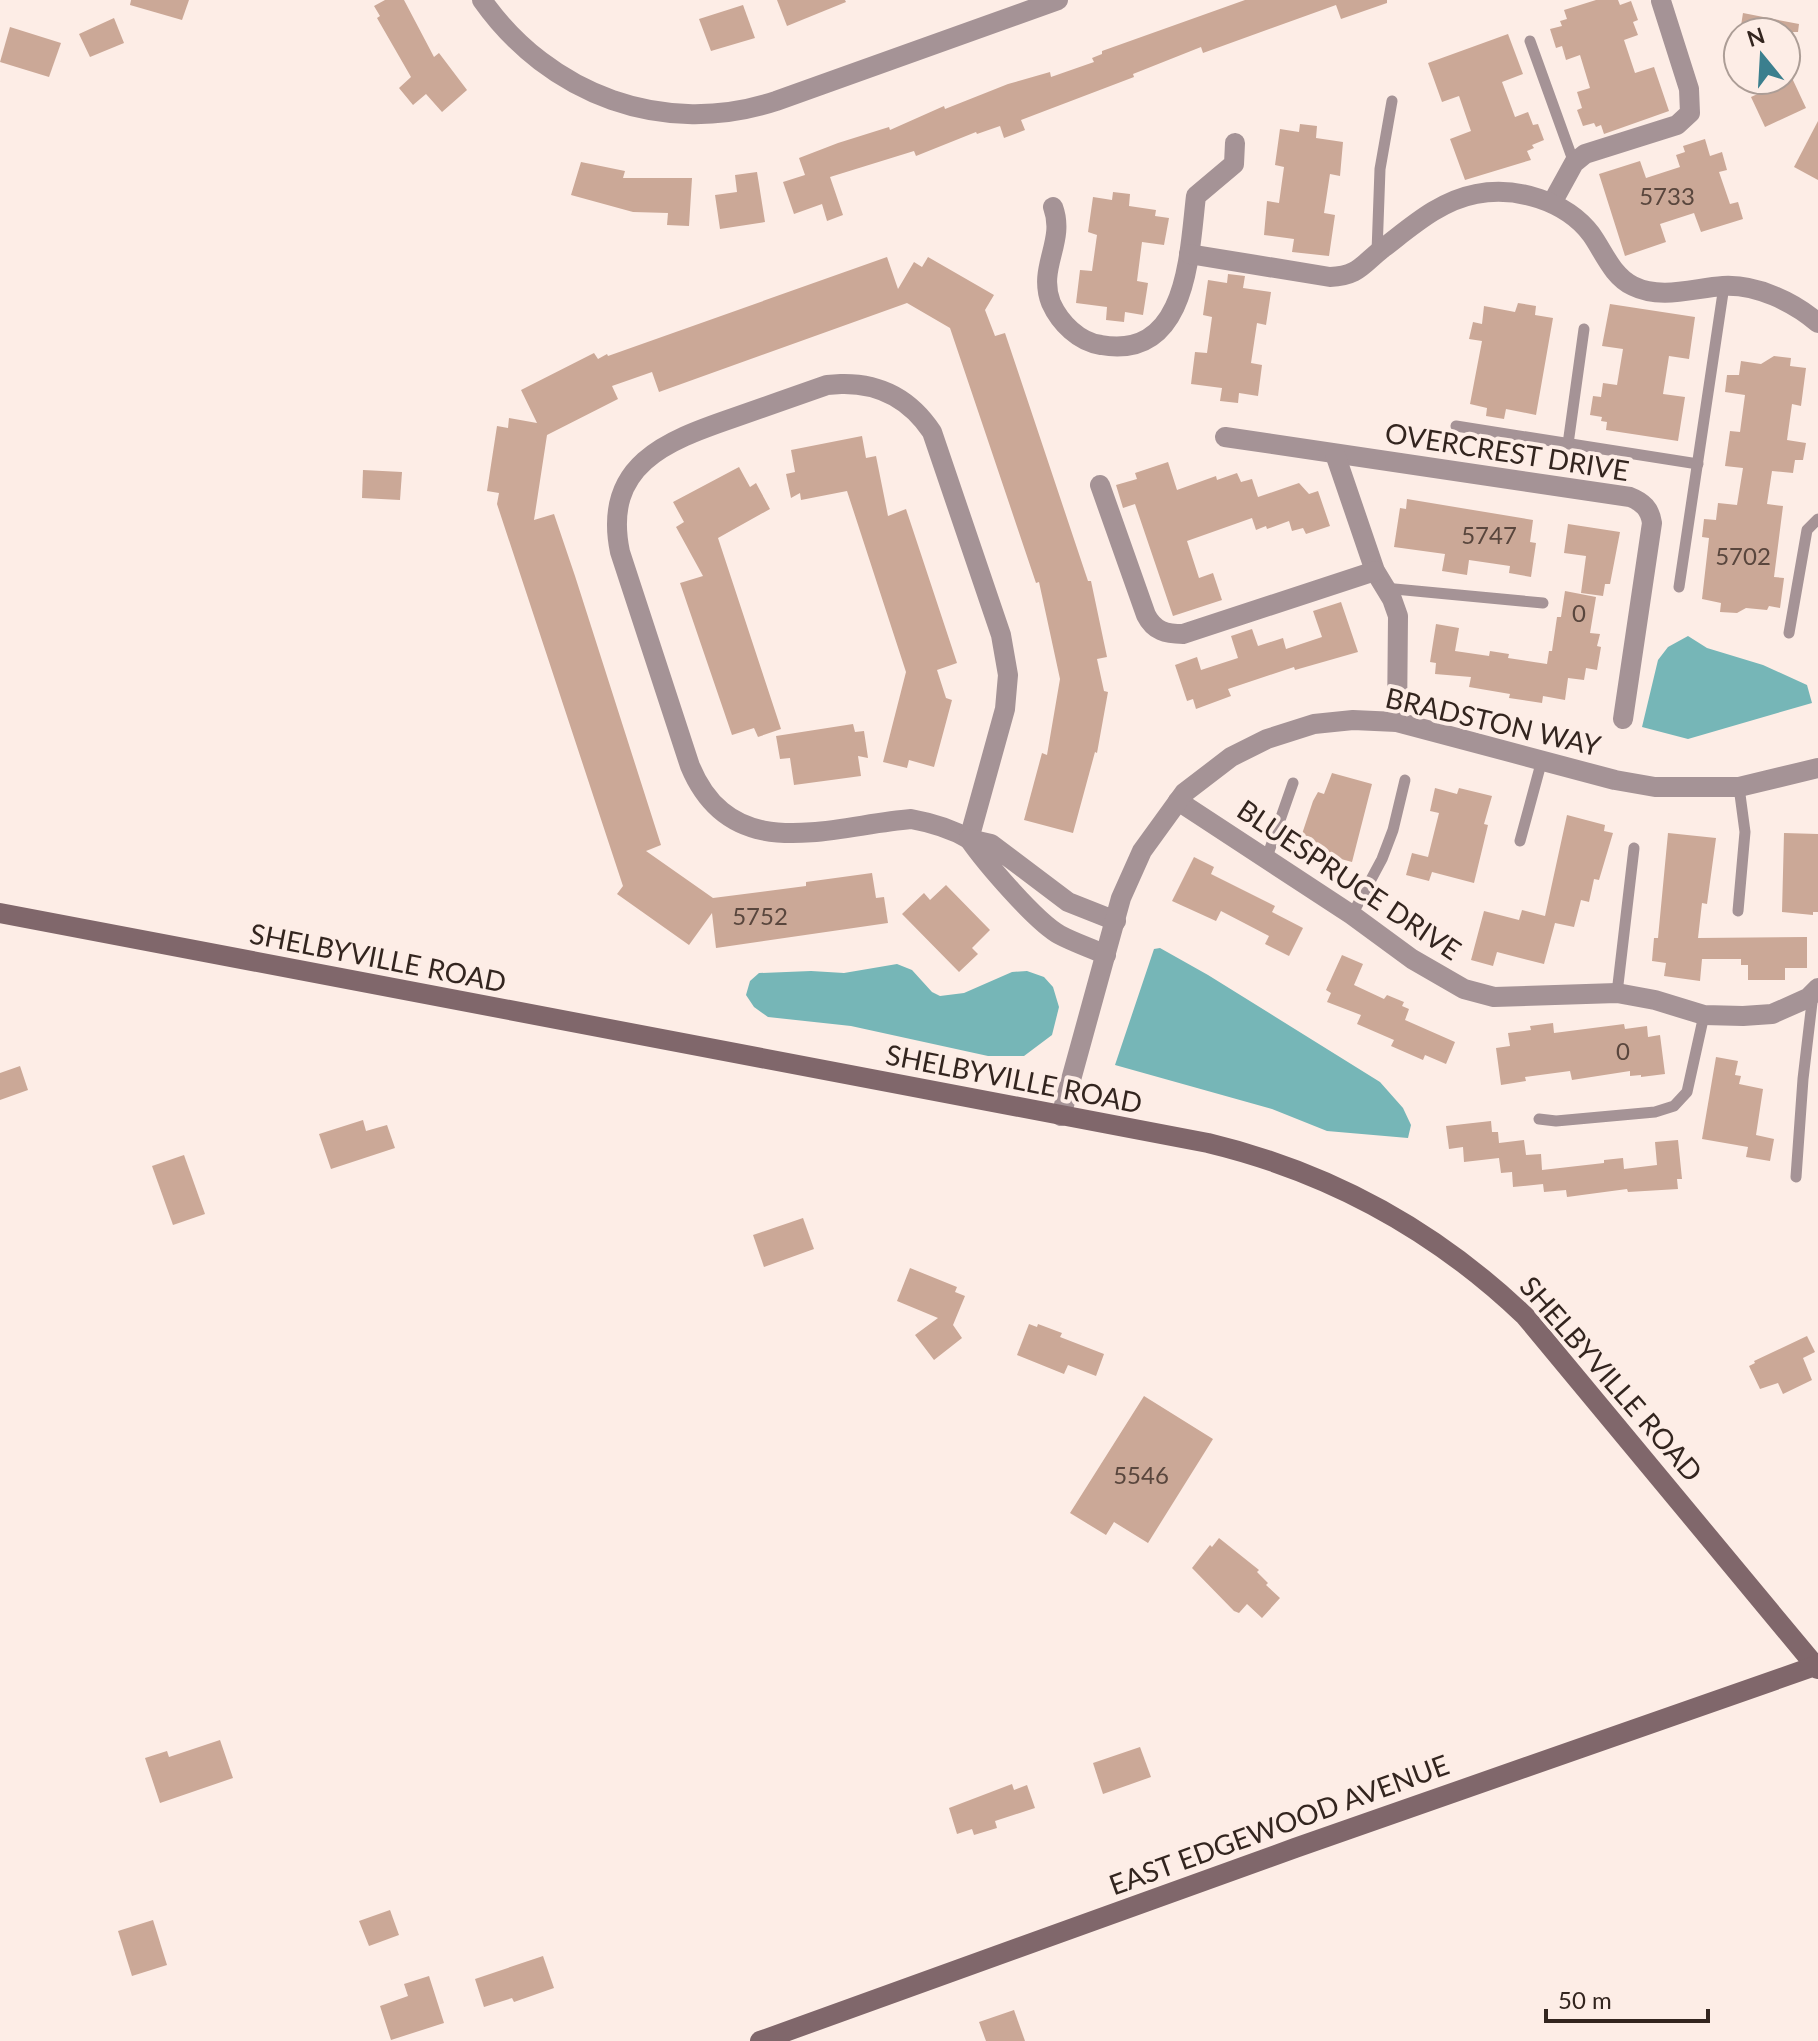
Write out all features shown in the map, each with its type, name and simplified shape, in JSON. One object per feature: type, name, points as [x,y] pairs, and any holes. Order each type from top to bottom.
[{"type":"main road","name":"SHELBYVILLE ROAD","points":[[0,913],[1208,1143],[1293,1168],[1357,1195],[1438,1244],[1495,1288],[1539,1330],[1817,1666]]},
{"type":"main road","name":"EAST EDGEWOOD AVENUE","points":[[760,2041],[1295,1848],[1817,1666]]},
{"type":"street","points":[[482,0],[501,26],[524,49],[565,79],[601,97],[668,113],[708,114],[766,104],[1058,0]]},
{"type":"street","points":[[1552,203],[1574,163],[1585,154],[1677,125],[1690,113],[1689,89],[1661,1]]},
{"type":"street","points":[[1053,207],[1058,226],[1047,270],[1049,296],[1066,325],[1089,342],[1100,345],[1124,346],[1147,339],[1177,308],[1189,254],[1196,196],[1234,164],[1235,143]]},
{"type":"street","points":[[1189,254],[1330,277],[1357,271],[1433,210],[1475,194],[1511,192],[1552,203],[1581,223],[1617,273],[1631,286],[1643,291],[1664,293],[1739,286],[1792,305],[1818,323]]},
{"type":"street","points":[[1106,955],[1058,934],[980,856],[969,839],[1005,709],[1007,660],[941,451],[927,425],[906,403],[889,393],[866,385],[827,385],[683,435],[650,454],[634,473],[621,504],[618,532],[622,560],[690,766],[713,805],[740,824],[773,834],[911,819],[934,823],[969,839],[991,844],[1068,902],[1116,921]]},
{"type":"street","name":"OVERCREST DRIVE","points":[[1225,437],[1630,497],[1643,504],[1652,523],[1623,719]]},
{"type":"street","points":[[1335,454],[1379,579],[1392,599],[1398,616],[1397,722]]},
{"type":"street","points":[[1100,485],[1146,615],[1160,631],[1183,634],[1379,579]]},
{"type":"street","name":"BRADSTON WAY","points":[[1061,1116],[1121,898],[1142,851],[1178,801],[1231,757],[1267,739],[1314,724],[1353,720],[1397,722],[1655,787],[1739,787],[1818,768]]},
{"type":"street","name":"BLUESPRUCE DRIVE","points":[[1178,801],[1352,915],[1412,959],[1464,989],[1494,997],[1617,993],[1655,1000],[1704,1015],[1772,1014],[1796,1005],[1816,990]]},
{"type":"lane","points":[[1530,41],[1574,163]]},
{"type":"lane","points":[[1377,253],[1380,169],[1392,101]]},
{"type":"lane","points":[[1679,587],[1724,286]]},
{"type":"lane","points":[[1568,444],[1584,329]]},
{"type":"lane","points":[[1456,426],[1698,464]]},
{"type":"lane","points":[[1789,633],[1807,530],[1818,519]]},
{"type":"lane","points":[[1379,579],[1543,603]]},
{"type":"lane","points":[[1520,841],[1542,760]]},
{"type":"lane","points":[[1352,915],[1382,859],[1393,830],[1405,780]]},
{"type":"lane","points":[[1266,860],[1293,783]]},
{"type":"lane","points":[[1738,911],[1745,832],[1739,787]]},
{"type":"lane","points":[[1617,993],[1634,848]]},
{"type":"lane","points":[[1796,1177],[1803,1079],[1816,990]]},
{"type":"lane","points":[[1539,1119],[1556,1121],[1641,1113],[1674,1106],[1687,1092],[1704,1015]]},
{"type":"water","points":[[1688,636],[1707,648],[1763,665],[1807,685],[1812,703],[1688,739],[1642,727],[1658,660],[1668,647]]},
{"type":"water","points":[[1160,948],[1380,1082],[1403,1108],[1411,1125],[1408,1138],[1327,1131],[1272,1109],[1115,1065],[1154,949]]},
{"type":"water","points":[[897,964],[912,970],[932,992],[940,996],[964,993],[1012,972],[1027,971],[1044,977],[1053,987],[1059,1007],[1052,1035],[1024,1056],[988,1056],[851,1026],[768,1017],[754,1007],[746,995],[750,981],[759,973],[844,973]]},
{"type":"building","points":[[131,0],[189,0],[182,20],[130,5]]},
{"type":"building","points":[[385,0],[404,0],[434,57],[439,53],[467,90],[442,112],[426,94],[413,105],[399,88],[411,77],[377,18],[380,16],[374,6]]},
{"type":"building","points":[[777,0],[845,0],[846,2],[787,26]]},
{"type":"building","points":[[1245,0],[1387,0],[1387,3],[1341,19],[1336,5],[1203,53],[1201,47],[1133,74],[1134,77],[1021,120],[1025,130],[1004,138],[1000,126],[976,132],[916,156],[914,151],[830,177],[843,215],[827,221],[822,204],[794,214],[783,182],[805,175],[799,158],[889,127],[890,130],[944,106],[945,109],[1008,84],[1050,72],[1051,77],[1094,62],[1092,58],[1102,54],[1102,51]]},
{"type":"building","points":[[1596,0],[1618,0],[1620,5],[1631,1],[1638,20],[1633,22],[1638,35],[1624,40],[1635,73],[1654,67],[1669,111],[1604,134],[1601,125],[1583,126],[1577,110],[1582,108],[1577,92],[1590,88],[1580,55],[1566,60],[1562,46],[1556,48],[1550,29],[1562,26],[1560,21],[1567,19],[1564,10]]},
{"type":"building","points":[[743,5],[755,38],[711,51],[699,19]]},
{"type":"building","points":[[114,18],[124,43],[90,57],[79,34]]},
{"type":"building","points":[[10,27],[61,43],[49,77],[0,62]]},
{"type":"building","points":[[1508,34],[1523,74],[1502,82],[1515,117],[1528,112],[1533,125],[1538,124],[1544,140],[1527,151],[1531,160],[1465,180],[1450,139],[1471,131],[1459,96],[1442,102],[1428,63]]},
{"type":"building","points":[[1800,96],[1806,108],[1765,127],[1751,97]]},
{"type":"building","points":[[1818,121],[1818,180],[1794,167]]},
{"type":"building","points":[[1300,124],[1317,126],[1316,138],[1343,142],[1340,176],[1330,174],[1324,213],[1335,215],[1329,256],[1292,252],[1294,239],[1264,235],[1267,201],[1279,203],[1284,167],[1275,165],[1280,129],[1299,132]]},
{"type":"building","points":[[1705,139],[1710,156],[1722,152],[1727,170],[1719,172],[1730,204],[1738,202],[1743,219],[1701,232],[1694,213],[1660,224],[1666,242],[1625,256],[1599,174],[1640,161],[1646,178],[1680,167],[1676,155],[1685,152],[1683,146]]},
{"type":"building","points":[[581,162],[625,171],[623,178],[692,178],[689,226],[667,225],[668,213],[633,212],[571,195]]},
{"type":"building","points":[[757,172],[765,222],[720,229],[715,195],[737,192],[735,175]]},
{"type":"building","points":[[1113,192],[1130,194],[1129,206],[1156,210],[1155,216],[1169,218],[1164,245],[1142,242],[1137,281],[1148,283],[1143,315],[1125,312],[1124,322],[1106,320],[1107,307],[1076,303],[1080,270],[1092,271],[1097,235],[1088,232],[1093,197],[1112,200]]},
{"type":"building","points":[[887,257],[898,289],[914,262],[922,267],[928,257],[994,295],[985,310],[995,336],[1005,333],[1088,581],[1091,581],[1107,657],[1097,659],[1104,691],[1108,692],[1097,753],[1073,833],[1024,820],[1042,753],[1047,755],[1060,679],[1039,582],[1036,583],[950,328],[907,303],[659,392],[652,372],[612,386],[618,399],[547,435],[534,520],[554,514],[575,576],[661,845],[646,851],[713,898],[806,886],[806,882],[872,873],[876,898],[884,897],[888,923],[716,948],[712,913],[689,945],[617,894],[623,886],[497,504],[499,493],[487,491],[497,426],[508,428],[509,418],[537,423],[521,390],[594,353],[598,359],[608,356]]},
{"type":"building","points":[[1228,274],[1245,276],[1243,288],[1271,292],[1266,325],[1257,323],[1251,363],[1262,365],[1258,396],[1239,393],[1238,403],[1220,401],[1222,388],[1191,384],[1195,352],[1207,353],[1212,317],[1203,315],[1208,280],[1227,283]]},
{"type":"building","points":[[1518,303],[1536,306],[1535,315],[1553,318],[1536,415],[1506,409],[1504,419],[1486,416],[1487,408],[1470,404],[1482,341],[1469,339],[1473,322],[1482,324],[1484,306],[1515,312]]},
{"type":"building","points":[[1610,304],[1695,317],[1689,359],[1669,356],[1663,394],[1685,397],[1678,441],[1606,430],[1607,422],[1601,421],[1602,417],[1590,415],[1593,396],[1601,397],[1603,383],[1617,385],[1623,349],[1602,346]]},
{"type":"building","points":[[1774,356],[1791,358],[1790,366],[1806,368],[1801,406],[1792,404],[1787,440],[1806,443],[1803,460],[1795,460],[1793,473],[1772,471],[1767,504],[1783,506],[1774,577],[1784,578],[1780,608],[1769,606],[1767,610],[1746,608],[1737,613],[1720,612],[1721,603],[1702,599],[1709,538],[1702,537],[1704,519],[1716,520],[1718,503],[1737,505],[1743,468],[1725,466],[1730,431],[1740,432],[1745,395],[1725,392],[1727,375],[1739,375],[1741,361],[1761,364]]},
{"type":"building","points":[[862,436],[866,458],[876,456],[888,516],[906,509],[957,663],[937,670],[946,698],[952,700],[934,767],[909,760],[907,768],[883,762],[906,672],[847,491],[801,500],[800,493],[791,498],[786,474],[795,472],[791,450]]},
{"type":"building","points":[[1168,462],[1177,490],[1216,476],[1217,480],[1237,473],[1241,482],[1252,479],[1258,497],[1299,483],[1309,494],[1318,491],[1330,526],[1306,534],[1303,528],[1292,531],[1289,521],[1256,530],[1252,518],[1187,541],[1199,578],[1213,573],[1222,600],[1173,616],[1135,504],[1123,508],[1116,485],[1137,479],[1135,473]]},
{"type":"building","points":[[739,467],[750,487],[756,483],[770,509],[718,538],[781,729],[758,737],[754,728],[732,735],[680,583],[703,576],[676,527],[684,522],[673,502]]},
{"type":"building","points":[[363,470],[402,472],[400,500],[362,498]]},
{"type":"building","points":[[1407,499],[1533,520],[1530,542],[1536,543],[1531,577],[1509,573],[1510,566],[1469,560],[1467,575],[1442,571],[1445,554],[1394,547],[1400,508],[1406,509]]},
{"type":"building","points":[[1568,524],[1620,532],[1610,584],[1605,584],[1603,596],[1581,593],[1586,556],[1564,553]]},
{"type":"building","points":[[1565,591],[1596,597],[1590,633],[1600,634],[1597,646],[1601,647],[1597,670],[1586,668],[1584,680],[1568,678],[1565,700],[1543,696],[1542,703],[1509,698],[1510,694],[1469,687],[1471,677],[1435,674],[1436,663],[1430,662],[1436,624],[1459,628],[1455,651],[1489,656],[1490,651],[1509,654],[1508,658],[1547,664]]},
{"type":"building","points":[[1341,602],[1358,652],[1295,670],[1294,667],[1228,689],[1231,696],[1196,709],[1193,699],[1187,701],[1175,665],[1197,657],[1201,670],[1238,658],[1231,636],[1252,629],[1258,646],[1283,638],[1286,649],[1322,637],[1313,611]]},
{"type":"building","points":[[853,724],[855,732],[864,731],[868,758],[858,756],[861,776],[794,785],[790,758],[780,759],[776,736]]},
{"type":"building","points":[[1332,773],[1372,784],[1352,862],[1330,856],[1328,862],[1296,852],[1313,801],[1318,792],[1324,794]]},
{"type":"building","points":[[1435,788],[1457,794],[1459,788],[1492,796],[1474,883],[1432,872],[1429,881],[1406,875],[1412,853],[1428,857],[1439,813],[1430,811]]},
{"type":"building","points":[[1567,815],[1605,825],[1604,831],[1613,833],[1599,880],[1594,879],[1589,902],[1581,900],[1574,927],[1555,923],[1544,964],[1497,952],[1493,966],[1471,960],[1484,911],[1519,920],[1522,910],[1545,916]]},
{"type":"building","points":[[1668,833],[1716,838],[1707,904],[1702,903],[1698,938],[1807,937],[1807,968],[1785,968],[1785,980],[1748,980],[1748,965],[1741,965],[1741,959],[1702,959],[1700,981],[1664,976],[1666,963],[1652,961],[1654,938],[1658,938]]},
{"type":"building","points":[[1784,833],[1818,834],[1818,912],[1813,912],[1813,915],[1782,912]]},
{"type":"building","points":[[1194,857],[1214,867],[1211,874],[1275,906],[1272,912],[1303,928],[1289,956],[1265,944],[1269,936],[1221,911],[1216,921],[1172,901]]},
{"type":"building","points":[[946,885],[990,930],[972,948],[978,954],[959,972],[902,914],[924,893],[930,900]]},
{"type":"building","points":[[1342,955],[1363,964],[1354,985],[1384,999],[1387,995],[1404,1002],[1402,1006],[1409,1009],[1405,1020],[1455,1042],[1446,1064],[1425,1055],[1423,1060],[1391,1046],[1394,1040],[1357,1024],[1361,1015],[1327,1002],[1331,993],[1326,990]]},
{"type":"building","points":[[1553,1023],[1554,1033],[1624,1024],[1625,1029],[1647,1026],[1648,1037],[1660,1035],[1665,1074],[1641,1077],[1630,1076],[1630,1071],[1572,1080],[1570,1071],[1525,1077],[1526,1081],[1501,1085],[1496,1048],[1510,1046],[1508,1033]]},
{"type":"building","points":[[1716,1057],[1738,1061],[1735,1075],[1741,1076],[1739,1084],[1763,1089],[1756,1135],[1774,1139],[1770,1161],[1746,1157],[1748,1147],[1702,1139]]},
{"type":"building","points":[[20,1066],[28,1090],[0,1100],[0,1073]]},
{"type":"building","points":[[363,1120],[366,1131],[387,1125],[395,1148],[331,1169],[319,1134]]},
{"type":"building","points":[[1491,1121],[1492,1132],[1498,1132],[1499,1143],[1524,1140],[1526,1155],[1541,1154],[1542,1170],[1623,1158],[1624,1169],[1657,1165],[1655,1142],[1678,1140],[1682,1179],[1677,1179],[1678,1189],[1628,1192],[1627,1189],[1567,1197],[1566,1190],[1544,1192],[1543,1184],[1513,1187],[1512,1172],[1501,1173],[1499,1158],[1464,1162],[1463,1147],[1449,1149],[1446,1126]]},
{"type":"building","points":[[184,1155],[205,1214],[173,1225],[152,1166]]},
{"type":"building","points":[[803,1218],[814,1249],[764,1267],[753,1235]]},
{"type":"building","points":[[910,1268],[957,1287],[955,1292],[965,1296],[953,1325],[962,1338],[934,1360],[915,1335],[938,1318],[897,1301]]},
{"type":"building","points":[[1029,1324],[1062,1333],[1060,1337],[1104,1354],[1096,1376],[1068,1365],[1064,1374],[1017,1355]]},
{"type":"building","points":[[1807,1336],[1815,1352],[1803,1358],[1812,1380],[1783,1394],[1778,1383],[1760,1389],[1749,1366]]},
{"type":"building","points":[[1144,1396],[1213,1439],[1148,1543],[1114,1522],[1106,1535],[1070,1513]]},
{"type":"building","points":[[1219,1538],[1259,1570],[1257,1572],[1268,1583],[1266,1585],[1280,1598],[1262,1618],[1247,1604],[1239,1613],[1234,1611],[1192,1568]]},
{"type":"building","points":[[220,1740],[233,1778],[160,1803],[145,1758],[167,1751],[169,1757]]},
{"type":"building","points":[[1140,1747],[1151,1777],[1103,1794],[1093,1763]]},
{"type":"building","points":[[1012,1784],[1014,1790],[1027,1785],[1035,1808],[995,1821],[997,1828],[974,1835],[972,1829],[957,1834],[949,1808]]},
{"type":"building","points":[[390,1910],[399,1935],[369,1946],[359,1921]]},
{"type":"building","points":[[153,1920],[167,1965],[132,1976],[118,1931]]},
{"type":"building","points":[[543,1956],[554,1988],[514,2002],[512,1998],[484,2007],[475,1979]]},
{"type":"building","points":[[429,1976],[444,2023],[391,2040],[380,2006],[408,1996],[404,1984]]},
{"type":"building","points":[[1014,2010],[1025,2041],[986,2041],[979,2022]]}]
